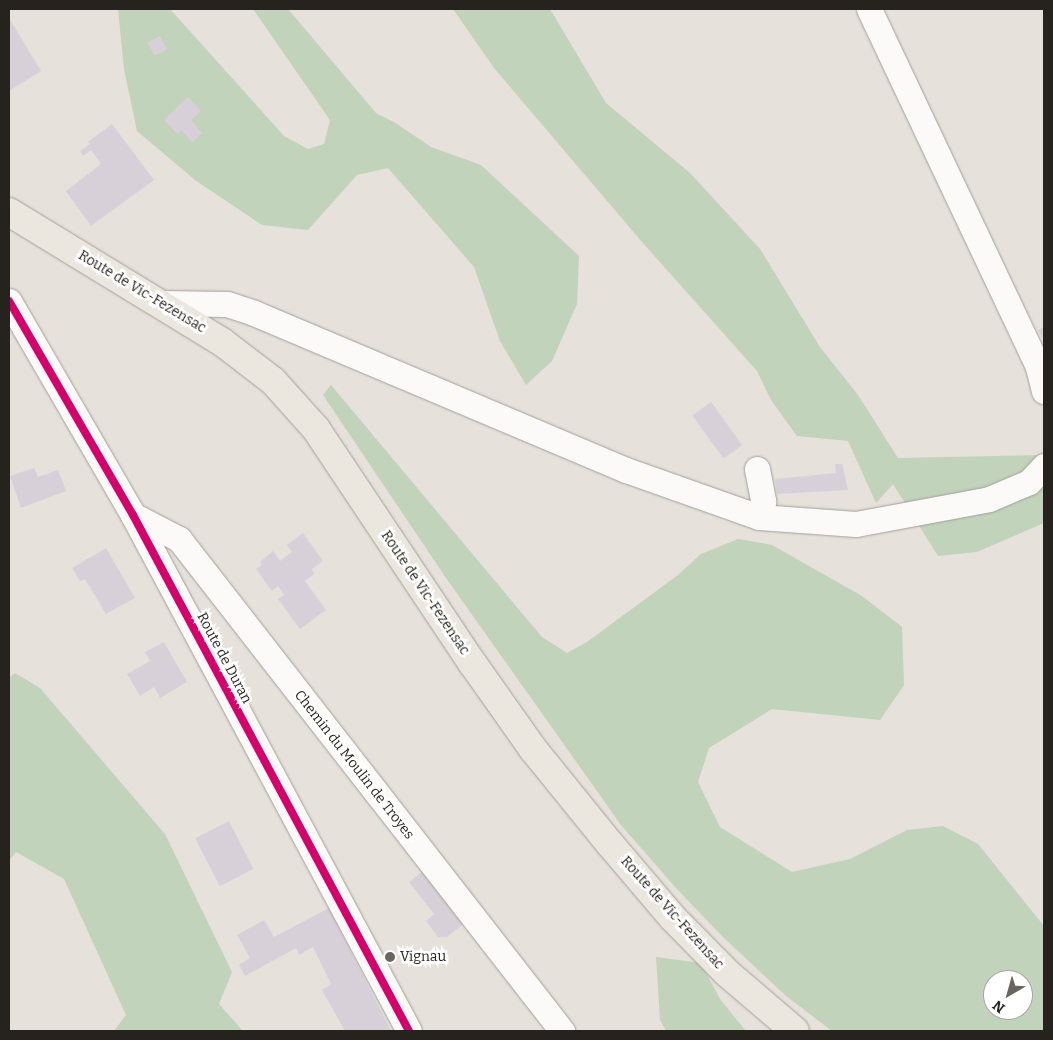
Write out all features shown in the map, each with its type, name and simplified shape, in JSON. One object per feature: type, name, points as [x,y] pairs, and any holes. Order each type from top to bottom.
[{"type":"main road","name":"Route de Vic-Fezensac","points":[[9,212],[161,303],[222,342],[273,382],[316,429],[473,664],[545,764],[673,918],[727,973],[795,1031]]},
{"type":"street","points":[[869,9],[1034,360],[1044,391]]},
{"type":"street","name":"Route de Duran","points":[[9,300],[133,515],[409,1031]]},
{"type":"street","points":[[161,303],[228,304],[254,313],[626,470],[760,517],[856,524],[989,499],[1029,482],[1044,466]]},
{"type":"street","points":[[757,469],[763,501],[760,517]]},
{"type":"street","name":"Chemin du Moulin de Troyes","points":[[133,515],[179,539],[562,1031]]},
{"type":"green space","points":[[118,9],[170,9],[284,136],[308,149],[324,144],[330,120],[253,9],[288,9],[376,113],[394,122],[431,147],[481,165],[579,256],[577,304],[552,361],[526,385],[500,341],[474,267],[388,168],[357,175],[308,230],[262,225],[195,180],[137,131],[124,69]]},
{"type":"green space","points":[[453,9],[550,9],[606,103],[690,173],[760,249],[820,347],[858,395],[898,458],[1044,455],[1044,523],[977,552],[938,556],[893,484],[876,503],[848,441],[797,436],[771,400],[757,371],[642,242],[494,68]]},
{"type":"green space","points":[[331,385],[542,637],[567,653],[587,642],[678,575],[701,554],[738,539],[772,545],[862,596],[902,627],[904,685],[880,720],[772,709],[709,748],[698,782],[720,827],[792,872],[850,859],[907,830],[943,826],[978,844],[1044,926],[1044,1031],[832,1031],[786,996],[722,936],[676,888],[621,825],[446,578],[323,395]]},
{"type":"green space","points":[[15,673],[40,688],[165,834],[232,972],[219,1004],[243,1031],[114,1031],[126,1015],[64,879],[16,852],[9,861],[9,678]]},
{"type":"green space","points":[[656,957],[701,963],[720,999],[746,1031],[666,1031],[660,1020]]},
{"type":"building","points":[[9,18],[41,71],[9,91]]},
{"type":"building","points":[[160,36],[167,49],[155,56],[148,43]]},
{"type":"building","points":[[188,97],[201,111],[191,120],[202,133],[192,142],[181,130],[177,134],[164,120]]},
{"type":"building","points":[[112,124],[154,180],[91,226],[66,191],[101,164],[91,150],[83,156],[80,151],[90,144],[88,142]]},
{"type":"building","points":[[1044,327],[1044,342],[1038,330]]},
{"type":"building","points":[[711,402],[742,445],[724,458],[692,416]]},
{"type":"building","points":[[835,464],[842,464],[848,490],[777,494],[775,479],[836,473]]},
{"type":"building","points":[[34,468],[38,477],[58,470],[66,491],[21,508],[10,476]]},
{"type":"building","points":[[303,533],[323,561],[312,569],[314,574],[305,581],[326,610],[300,629],[278,599],[284,595],[278,586],[272,591],[256,569],[262,565],[260,562],[273,551],[280,561],[292,552],[287,545]]},
{"type":"building","points":[[106,548],[135,598],[106,614],[85,579],[80,581],[72,568]]},
{"type":"building","points":[[164,642],[187,682],[160,698],[154,687],[140,696],[127,674],[150,661],[145,652]]},
{"type":"building","points":[[229,821],[254,869],[220,886],[195,838]]},
{"type":"building","points":[[423,871],[463,924],[447,937],[438,937],[426,921],[434,914],[409,882]]},
{"type":"building","points":[[329,908],[391,1031],[345,1031],[322,990],[331,984],[313,947],[299,955],[296,948],[245,976],[239,965],[250,958],[237,935],[264,920],[274,937]]},
{"type":"cycle path","points":[[9,301],[133,515],[409,1031]]},
{"type":"place","name":"Vignau","points":[[390,957]]}]
